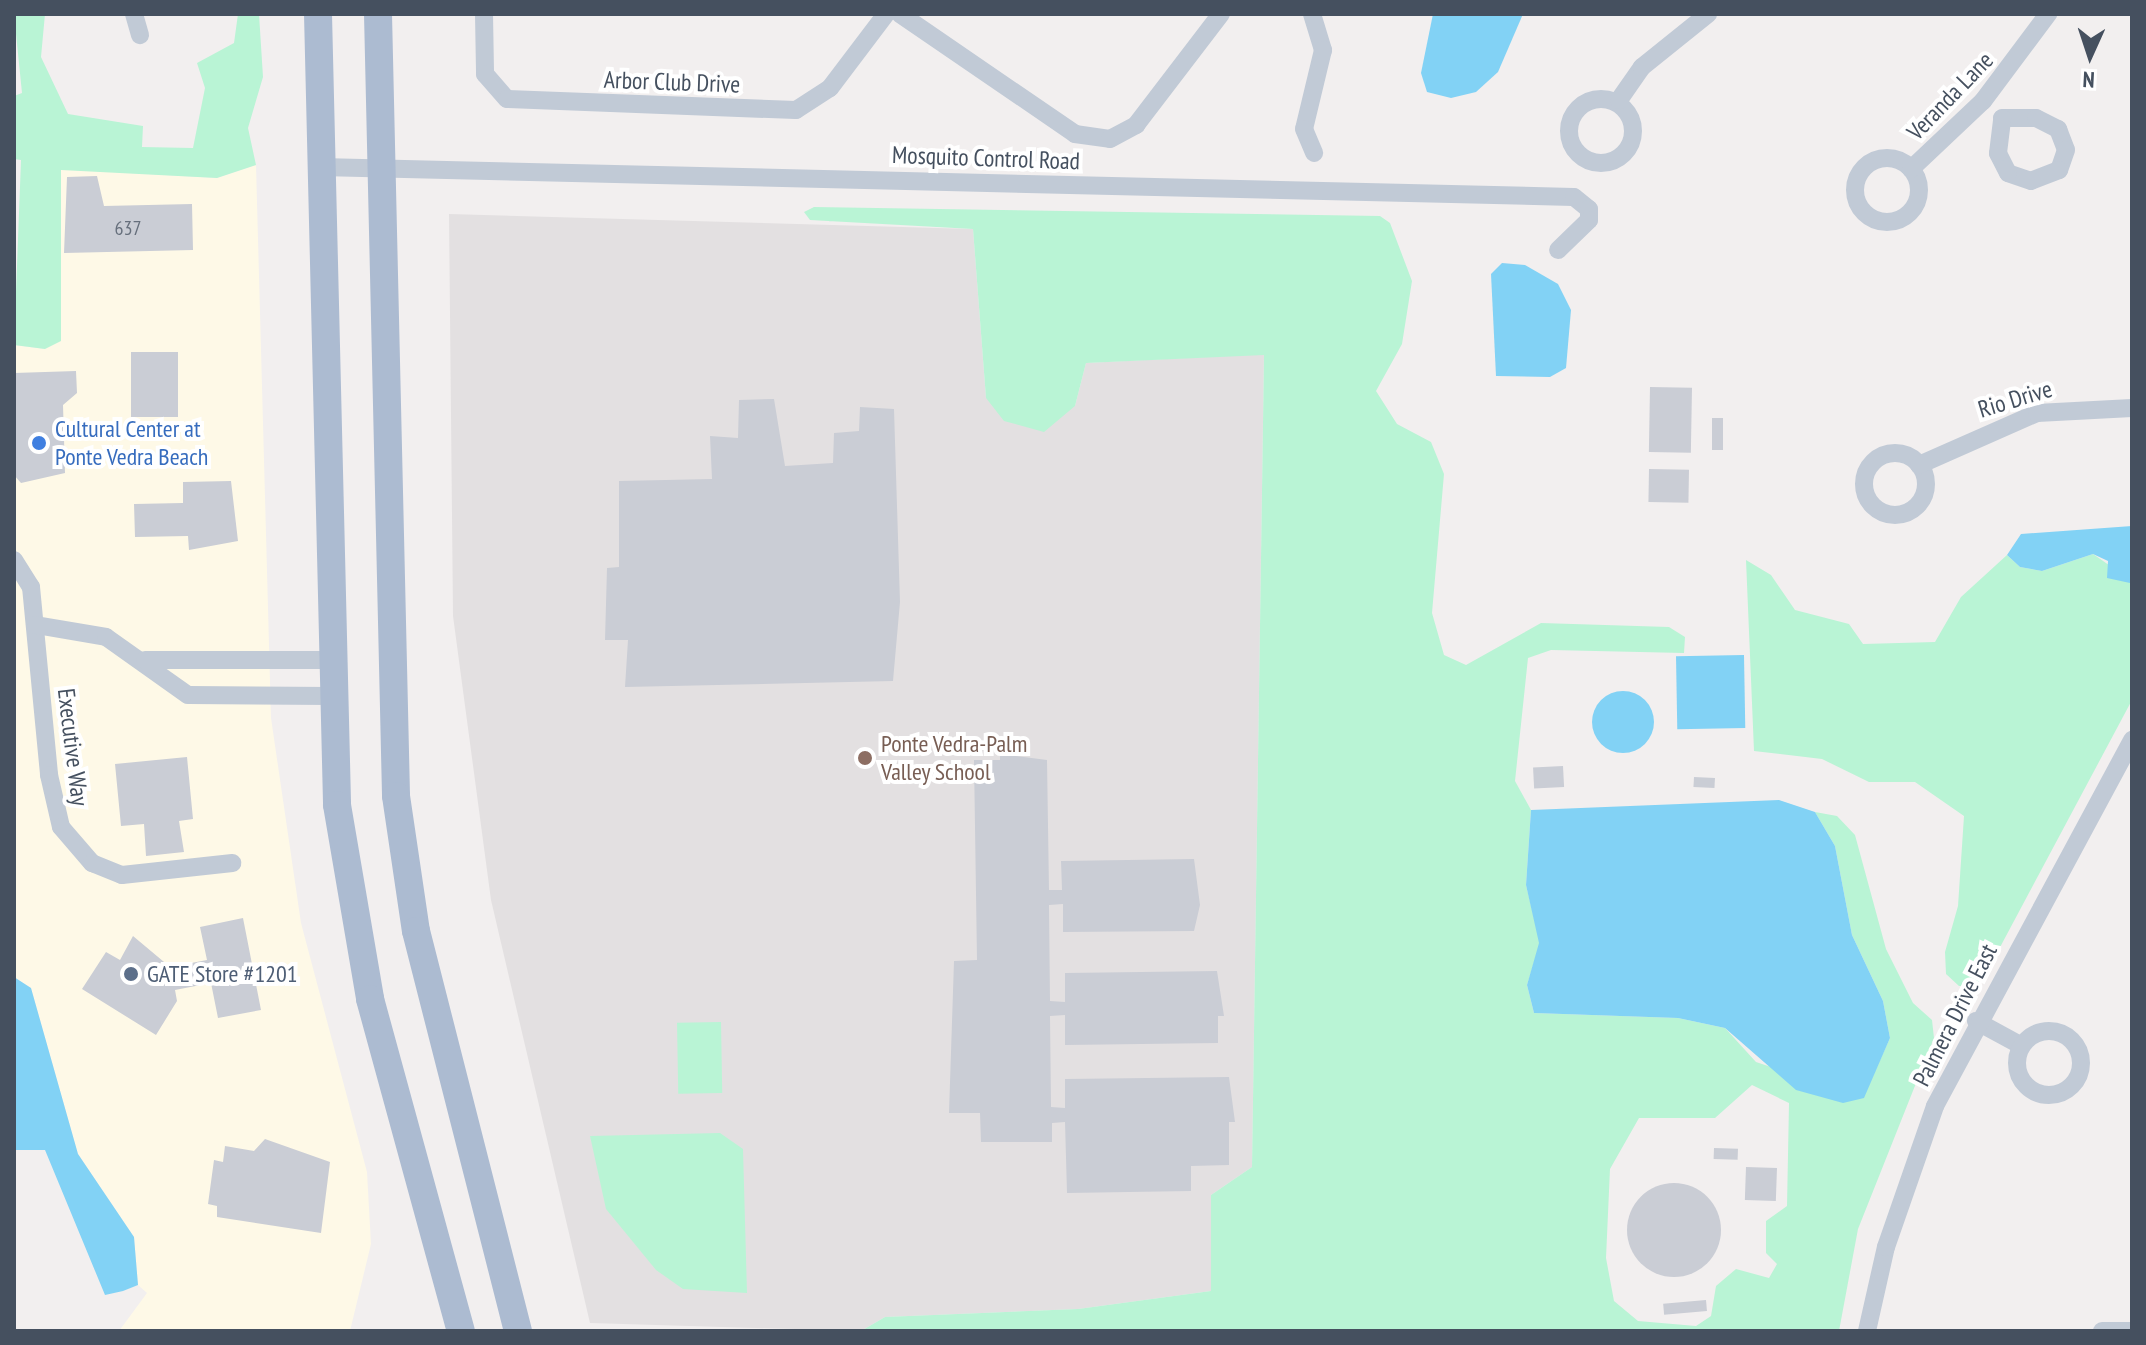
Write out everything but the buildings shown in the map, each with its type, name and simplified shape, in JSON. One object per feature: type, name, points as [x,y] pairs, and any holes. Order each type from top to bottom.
[{"type":"main road","points":[[318,14],[329,660],[337,805],[358,944],[461,1331]]},
{"type":"main road","points":[[378,14],[396,796],[416,931],[518,1331]]},
{"type":"street","points":[[134,14],[140,35]]},
{"type":"street","name":"Arbor Club Drive","points":[[484,14],[485,74],[507,99],[796,110],[830,88],[886,14]]},
{"type":"street","points":[[900,14],[1090,139],[1110,139],[1136,125],[1221,14]]},
{"type":"street","points":[[1312,14],[1323,50],[1304,129],[1314,153]]},
{"type":"street","points":[[1619,100],[1667,43],[1708,14]]},
{"type":"street","name":"Veranda Lane","points":[[1911,169],[1983,101],[2048,14]]},
{"type":"street","points":[[1983,101],[2002,118]]},
{"type":"street","name":"Mosquito Control Road","points":[[320,167],[1574,197],[1589,209],[1589,220],[1558,250]]},
{"type":"street","name":"Rio Drive","points":[[1919,465],[2037,413],[2132,408]]},
{"type":"street","name":"Executive Way","points":[[14,560],[31,587],[55,814],[76,848],[122,875],[232,863]]},
{"type":"street","points":[[36,625],[84,629],[145,660],[166,686],[188,695],[331,696]]},
{"type":"street","points":[[145,660],[329,660]]},
{"type":"street","name":"Palmera Drive East","points":[[1867,1331],[1913,1161],[1976,1021],[2132,740]]},
{"type":"street","points":[[1976,1021],[2022,1046]]},
{"type":"street","points":[[2102,1331],[2131,1331]]},
{"type":"shaded area","points":[[256,165],[271,718],[301,923],[367,1172],[371,1244],[350,1331],[119,1331],[147,1293],[138,1285],[134,1237],[78,1154],[31,988],[14,977],[14,345],[45,349],[61,169],[217,178]]},
{"type":"shaded area","name":"Ponte Vedra-Palm Valley School","points":[[449,214],[973,229],[986,398],[1075,406],[1086,363],[1264,354],[1252,1167],[1211,1195],[1211,1291],[1078,1309],[885,1317],[861,1331],[590,1323],[491,900],[453,616]]},
{"type":"green space","points":[[14,14],[45,14],[41,57],[68,114],[143,126],[142,147],[193,148],[205,88],[197,63],[234,43],[238,14],[259,14],[263,77],[248,128],[256,165],[217,178],[61,170],[61,341],[45,349],[14,345],[21,160],[14,159],[14,96],[22,93]]},
{"type":"green space","points":[[814,207],[1380,216],[1390,223],[1412,281],[1402,344],[1376,391],[1397,424],[1431,442],[1444,474],[1432,613],[1444,655],[1466,665],[1541,623],[1669,627],[1685,637],[1684,653],[1551,650],[1528,658],[1515,781],[1531,810],[1526,885],[1540,943],[1527,985],[1534,1013],[1678,1018],[1725,1028],[1756,1062],[1863,1098],[1890,1038],[1883,1001],[1852,935],[1835,846],[1815,812],[1837,816],[1855,835],[1886,949],[1913,1003],[1932,1020],[1934,1038],[1858,1229],[1839,1331],[861,1331],[885,1317],[1078,1309],[1211,1291],[1211,1195],[1252,1167],[1264,355],[1086,363],[1075,406],[1044,432],[1004,421],[986,398],[973,229],[810,220],[804,212]],"holes":[[[1752,1085],[1789,1103],[1787,1206],[1766,1221],[1766,1253],[1777,1264],[1769,1278],[1736,1269],[1716,1286],[1711,1316],[1696,1326],[1638,1321],[1614,1301],[1606,1258],[1610,1169],[1639,1118],[1715,1118]]]},
{"type":"green space","points":[[2093,554],[2132,581],[2132,700],[1990,966],[1976,986],[1959,986],[1946,974],[1945,952],[1958,906],[1964,816],[1915,782],[1869,782],[1822,759],[1754,751],[1746,560],[1771,575],[1795,610],[1849,624],[1863,644],[1935,642],[1961,597],[2007,555],[2020,567],[2042,571]]},
{"type":"green space","points":[[721,1022],[722,1093],[678,1094],[677,1023]]},
{"type":"green space","points":[[720,1133],[743,1149],[747,1293],[683,1289],[656,1270],[606,1209],[590,1136]]},
{"type":"water","points":[[1433,14],[1523,14],[1498,72],[1476,92],[1451,98],[1427,92],[1421,73]]},
{"type":"water","points":[[1502,263],[1525,265],[1558,284],[1571,310],[1566,368],[1550,377],[1496,376],[1491,274]]},
{"type":"water","points":[[2132,526],[2130,583],[2107,578],[2108,561],[2093,554],[2042,571],[2020,567],[2007,555],[2021,534]]},
{"type":"water","points":[[1744,655],[1745,728],[1677,729],[1676,656]]},
{"type":"water","points":[[1623,691],[1635,693],[1645,700],[1652,710],[1652,734],[1645,744],[1635,751],[1623,753],[1611,751],[1601,744],[1594,734],[1592,722],[1594,710],[1601,700],[1611,693]]},
{"type":"water","points":[[1779,800],[1815,812],[1835,846],[1852,935],[1883,1001],[1890,1038],[1864,1098],[1843,1103],[1796,1090],[1725,1028],[1678,1018],[1534,1013],[1527,985],[1539,943],[1526,885],[1531,810]]},
{"type":"water","points":[[14,977],[31,988],[78,1154],[134,1237],[138,1285],[123,1291],[105,1295],[45,1150],[14,1150]]},
{"type":"place","name":"Cultural Center at Ponte Vedra Beach","points":[[39,443]]},
{"type":"place","name":"Ponte Vedra-Palm Valley School","points":[[865,758]]},
{"type":"place","name":"GATE Store #1201","points":[[131,974]]}]
